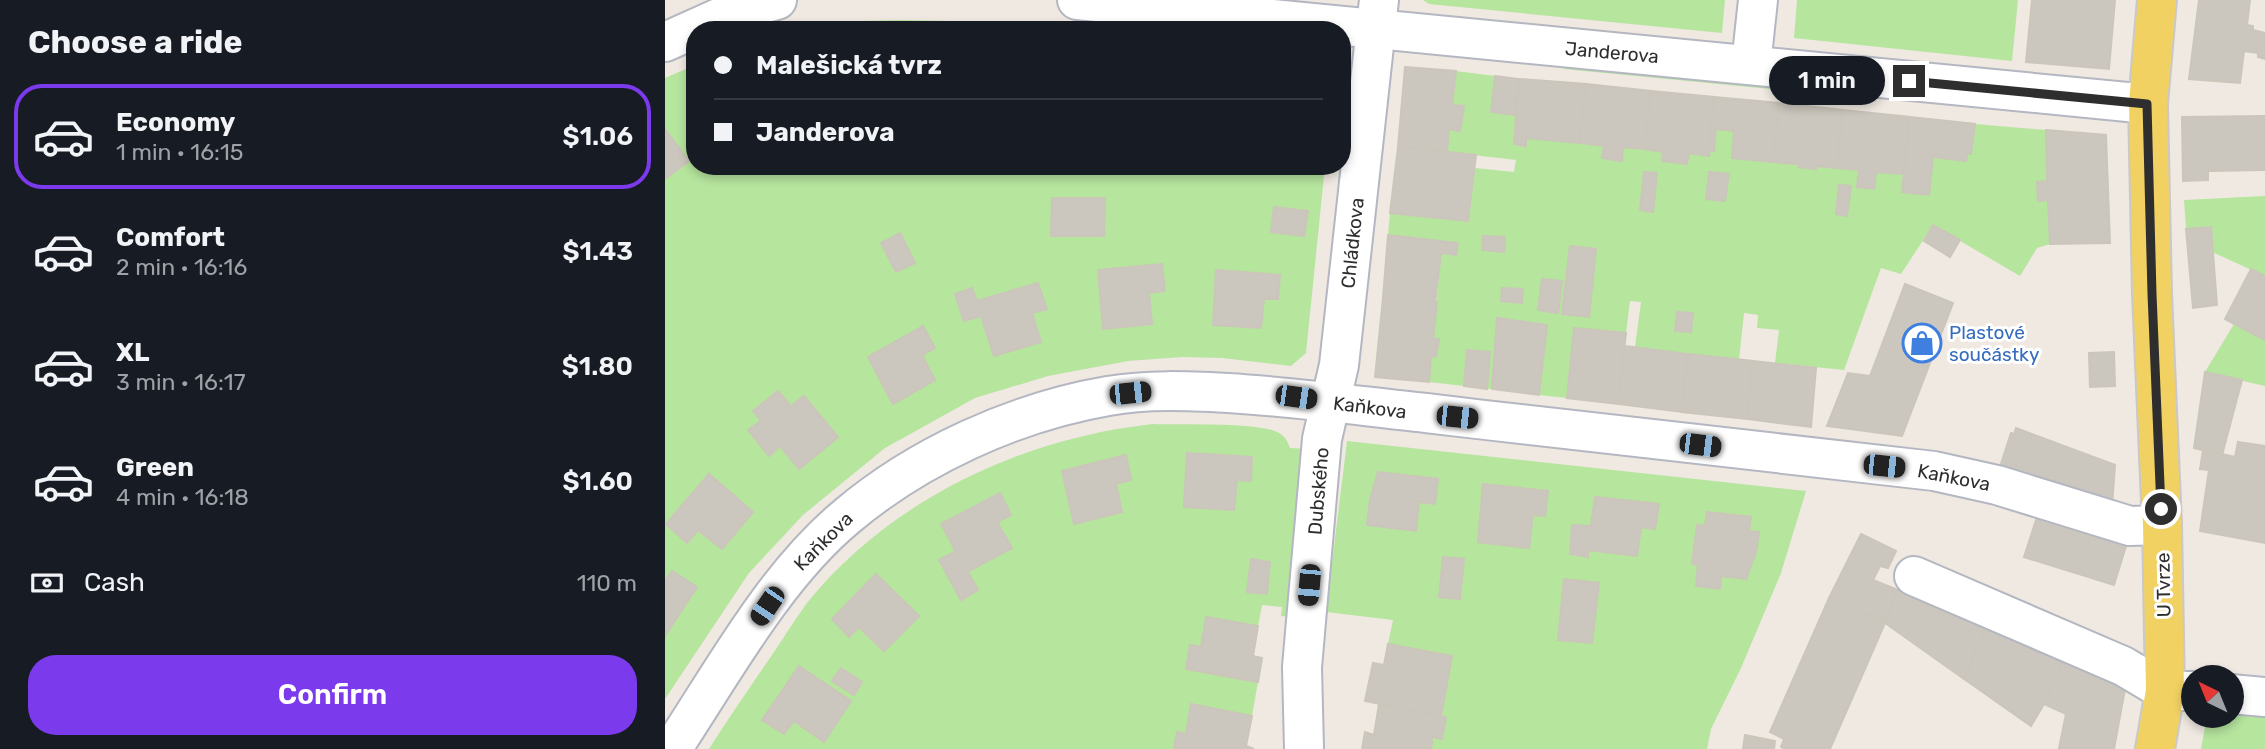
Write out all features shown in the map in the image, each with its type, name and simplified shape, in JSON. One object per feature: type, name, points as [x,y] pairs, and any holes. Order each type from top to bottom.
[{"type":"main road","name":"U Tvrze","points":[[2155,749],[2179,691],[2162,524],[2152,294],[2147,104],[2157,0]]},
{"type":"street","points":[[712,21],[732,12],[776,0]]},
{"type":"street","name":"Janderova","points":[[1077,0],[1377,15],[1751,65],[2147,104]]},
{"type":"street","points":[[1751,65],[1758,0]]},
{"type":"street","name":"Chládkova","points":[[1331,402],[1339,365],[1377,15]]},
{"type":"street","points":[[665,42],[686,33]]},
{"type":"street","name":"Kaňkova","points":[[672,749],[781,586],[811,550],[846,516],[890,485],[956,447],[1009,424],[1061,406],[1110,396],[1151,391],[1187,391],[1296,397],[1934,471],[1997,485],[2130,526],[2162,524]]},
{"type":"street","name":"Dubského","points":[[1304,749],[1302,667],[1322,439],[1331,402]]},
{"type":"street","points":[[1914,576],[2179,691]]},
{"type":"street","points":[[2244,695],[2265,697]]},
{"type":"green space","points":[[1423,0],[1725,0],[1722,33],[1429,4]]},
{"type":"green space","points":[[1797,0],[2018,0],[2012,61],[1794,38]]},
{"type":"green space","points":[[901,20],[951,21],[861,21]]},
{"type":"green space","points":[[1565,60],[1780,80],[1780,90],[1564,69]]},
{"type":"green space","points":[[686,69],[686,175],[1324,175],[1306,353],[1291,366],[1222,358],[1182,357],[1128,361],[1048,376],[975,398],[885,448],[803,515],[749,573],[665,699],[665,636],[697,587],[672,571],[665,581],[665,78]],"holes":[[[1052,198],[1105,199],[1104,236],[1052,236]],[[900,233],[915,262],[896,272],[881,243]],[[1161,264],[1164,291],[1149,293],[1152,324],[1104,329],[1098,270]],[[1216,271],[1280,275],[1278,299],[1264,299],[1261,327],[1213,324]],[[972,288],[977,301],[1043,309],[1032,313],[1041,342],[981,316],[964,320],[955,294]],[[923,327],[934,348],[922,355],[935,380],[893,404],[868,357]],[[778,391],[789,403],[787,409],[804,396],[838,437],[799,469],[780,446],[770,455],[749,430],[761,421],[753,411]],[[709,475],[753,512],[722,549],[698,530],[687,543]]]},
{"type":"green space","points":[[1456,71],[1495,76],[1491,112],[1515,115],[1515,144],[1525,146],[1526,138],[1604,146],[1602,158],[1621,161],[1623,147],[1663,152],[1663,161],[1687,164],[1689,153],[1708,156],[1716,129],[1734,131],[1732,158],[1798,164],[1798,167],[1815,169],[1816,166],[1859,170],[1857,187],[1874,189],[1876,172],[1903,174],[1902,192],[1929,194],[1933,157],[1966,161],[1967,154],[1971,154],[1975,124],[2046,130],[2047,181],[2037,182],[2038,200],[2048,200],[2050,244],[2037,248],[2020,276],[1933,225],[1901,274],[1881,268],[1844,370],[1775,363],[1779,330],[1757,328],[1758,315],[1744,313],[1739,360],[1635,347],[1641,302],[1630,301],[1626,333],[1574,328],[1567,398],[1539,395],[1547,325],[1497,318],[1492,389],[1487,389],[1489,352],[1468,350],[1464,386],[1429,382],[1431,356],[1436,356],[1439,340],[1433,339],[1441,253],[1456,255],[1457,243],[1388,235],[1390,213],[1468,221],[1475,168],[1514,172],[1516,160],[1447,152],[1449,129],[1460,130],[1464,106],[1452,105]],"holes":[[[1709,172],[1729,174],[1725,201],[1706,198]],[[1644,173],[1657,174],[1653,212],[1640,210]],[[1840,185],[1851,186],[1847,216],[1836,214]],[[1570,246],[1596,249],[1589,317],[1562,314]],[[1542,279],[1562,281],[1558,313],[1538,310]]]},
{"type":"green space","points":[[2265,196],[2265,276],[2212,252],[2186,229],[2184,200]]},
{"type":"green space","points":[[2234,324],[2265,340],[2265,386],[2205,372]]},
{"type":"green space","points":[[1153,424],[1252,427],[1280,434],[1290,448],[1307,449],[1293,617],[1281,616],[1282,607],[1262,605],[1258,626],[1207,617],[1201,647],[1190,646],[1186,669],[1258,682],[1252,716],[1192,704],[1186,734],[1177,732],[1174,749],[709,749],[807,603],[841,566],[878,533],[919,504],[1009,459],[1104,431]],"holes":[[[1187,453],[1251,480],[1237,480],[1233,510],[1184,507]],[[1125,455],[1116,484],[1122,512],[1074,524],[1062,471]],[[1000,493],[1011,515],[997,522],[1012,548],[967,572],[940,560],[956,551],[941,524]],[[1251,560],[1270,562],[1267,594],[1248,592]],[[876,574],[919,616],[885,651],[859,627],[849,636],[832,619]],[[799,666],[851,701],[824,742],[794,721],[784,734],[763,719]],[[841,668],[862,682],[854,695],[833,681]]]},
{"type":"green space","points":[[1347,441],[1806,491],[1781,573],[1741,668],[1711,729],[1707,749],[1431,749],[1441,716],[1452,656],[1388,644],[1393,620],[1326,612]],"holes":[[[1378,472],[1438,479],[1435,503],[1419,502],[1415,531],[1367,525],[1370,500]],[[1484,484],[1547,491],[1545,516],[1533,515],[1529,548],[1478,542]],[[1595,497],[1659,504],[1655,528],[1641,527],[1637,556],[1588,550],[1588,557],[1570,554],[1572,525],[1591,526]],[[1707,512],[1751,517],[1749,531],[1758,532],[1756,552],[1746,579],[1721,576],[1719,589],[1696,585],[1697,525],[1705,526]],[[1443,557],[1464,559],[1459,599],[1439,597]],[[1564,580],[1599,584],[1592,643],[1558,640]]]},
{"type":"green space","points":[[2244,706],[2265,707],[2265,749],[2201,749],[2205,728],[2244,728]]},
{"type":"building","points":[[2032,0],[2115,0],[2109,69],[2026,62]]},
{"type":"building","points":[[2199,0],[2250,0],[2247,25],[2253,26],[2253,30],[2265,33],[2265,59],[2258,57],[2258,53],[2244,51],[2240,83],[2189,79]]},
{"type":"building","points":[[1405,67],[1456,71],[1452,105],[1464,106],[1460,131],[1449,129],[1447,152],[1398,147]]},
{"type":"building","points":[[1495,76],[1519,79],[1515,115],[1491,112]]},
{"type":"building","points":[[1519,79],[1586,84],[1580,143],[1526,138],[1526,146],[1514,144]]},
{"type":"building","points":[[1586,84],[1651,91],[1644,149],[1623,147],[1622,161],[1602,158],[1604,146],[1580,143]]},
{"type":"building","points":[[1651,91],[1714,97],[1709,156],[1689,153],[1687,164],[1662,161],[1663,152],[1644,149]]},
{"type":"building","points":[[1714,97],[1779,103],[1773,162],[1732,158],[1734,131],[1716,129],[1714,151],[1709,151]]},
{"type":"building","points":[[1779,103],[1843,110],[1837,168],[1816,166],[1816,169],[1773,162]]},
{"type":"building","points":[[1843,110],[1910,117],[1903,174],[1876,172],[1874,189],[1857,187],[1859,170],[1837,168]]},
{"type":"building","points":[[2265,116],[2265,170],[2208,171],[2208,180],[2183,181],[2182,117]]},
{"type":"building","points":[[1910,117],[1975,124],[1971,154],[1967,154],[1966,161],[1933,157],[1929,195],[1902,192]]},
{"type":"building","points":[[665,129],[686,157],[686,163],[665,179]]},
{"type":"building","points":[[2046,130],[2106,135],[2110,243],[2050,244],[2048,200],[2038,201],[2037,182],[2047,181]]},
{"type":"building","points":[[1398,147],[1476,155],[1468,221],[1390,213]]},
{"type":"building","points":[[1644,172],[1657,173],[1653,212],[1640,210]]},
{"type":"building","points":[[1709,172],[1729,174],[1725,201],[1706,199]]},
{"type":"building","points":[[1839,185],[1851,186],[1847,216],[1836,214]]},
{"type":"building","points":[[1052,198],[1105,198],[1104,236],[1051,236]]},
{"type":"building","points":[[1274,207],[1308,211],[1304,236],[1271,232]]},
{"type":"building","points":[[1933,225],[1960,240],[1950,257],[1924,241]]},
{"type":"building","points":[[2211,227],[2217,305],[2193,308],[2186,229]]},
{"type":"building","points":[[900,233],[915,263],[896,272],[881,243]]},
{"type":"building","points":[[1388,235],[1458,243],[1456,255],[1441,253],[1435,303],[1383,298]]},
{"type":"building","points":[[1483,236],[1505,237],[1504,252],[1482,250]]},
{"type":"building","points":[[1570,246],[1596,249],[1589,317],[1562,314]]},
{"type":"building","points":[[1162,264],[1165,291],[1149,293],[1152,324],[1103,329],[1098,270]]},
{"type":"building","points":[[2251,269],[2265,276],[2265,340],[2225,319]]},
{"type":"building","points":[[1216,270],[1280,275],[1278,299],[1264,299],[1261,328],[1213,325]]},
{"type":"building","points":[[1542,279],[1562,281],[1558,313],[1538,310]]},
{"type":"building","points":[[1038,283],[1047,309],[1032,313],[1041,342],[994,356],[981,316],[964,321],[955,294],[972,288],[977,301]]},
{"type":"building","points":[[1905,284],[1953,303],[1902,436],[1827,426],[1848,373],[1870,376]]},
{"type":"building","points":[[1502,288],[1523,289],[1522,303],[1501,301]]},
{"type":"building","points":[[1383,298],[1437,302],[1433,339],[1439,339],[1436,357],[1431,356],[1429,382],[1375,377]]},
{"type":"building","points":[[1677,312],[1693,313],[1691,332],[1675,331]]},
{"type":"building","points":[[1497,318],[1547,325],[1539,395],[1492,389]]},
{"type":"building","points":[[923,326],[935,348],[922,355],[935,380],[893,404],[868,357]]},
{"type":"building","points":[[1574,328],[1626,333],[1618,404],[1567,398]]},
{"type":"building","points":[[1625,346],[1688,354],[1682,412],[1618,404]]},
{"type":"building","points":[[1467,350],[1490,352],[1487,389],[1464,386]]},
{"type":"building","points":[[2114,352],[2115,386],[2090,387],[2089,353]]},
{"type":"building","points":[[1688,354],[1753,361],[1747,419],[1682,412]]},
{"type":"building","points":[[1753,361],[1816,368],[1811,427],[1747,419]]},
{"type":"building","points":[[2205,372],[2242,380],[2222,455],[2194,448]]},
{"type":"building","points":[[778,391],[789,404],[787,409],[804,396],[838,437],[799,469],[780,446],[769,456],[748,430],[761,421],[753,411]]},
{"type":"building","points":[[2016,428],[2115,465],[2112,506],[2001,464],[2011,433],[2014,434]]},
{"type":"building","points":[[2238,442],[2265,446],[2265,543],[2200,531],[2209,470],[2200,469],[2203,450],[2235,457]]},
{"type":"building","points":[[1187,453],[1252,457],[1251,481],[1237,480],[1234,510],[1184,507]]},
{"type":"building","points":[[1126,455],[1131,480],[1116,484],[1122,512],[1074,524],[1062,471]]},
{"type":"building","points":[[1378,472],[1438,479],[1435,504],[1419,502],[1416,531],[1367,525],[1370,500]]},
{"type":"building","points":[[709,474],[753,512],[722,549],[698,530],[687,543],[666,524]]},
{"type":"building","points":[[1483,484],[1548,491],[1545,516],[1533,515],[1529,548],[1478,542]]},
{"type":"building","points":[[1000,493],[1011,515],[997,522],[1012,548],[967,572],[941,524]]},
{"type":"building","points":[[1595,497],[1659,504],[1655,529],[1641,527],[1637,556],[1588,550],[1588,557],[1570,554],[1572,525],[1591,526]]},
{"type":"building","points":[[1707,512],[1751,517],[1749,531],[1759,532],[1756,552],[1746,579],[1721,576],[1720,589],[1696,586],[1698,565],[1692,564],[1697,525],[1705,526]]},
{"type":"building","points":[[2037,517],[2126,546],[2114,585],[2024,557]]},
{"type":"building","points":[[1861,534],[1896,551],[1888,568],[1880,566],[1873,580],[1898,590],[1885,623],[1829,598]]},
{"type":"building","points":[[956,551],[978,590],[961,600],[939,560]]},
{"type":"building","points":[[1443,557],[1464,559],[1460,599],[1439,597]]},
{"type":"building","points":[[1251,559],[1270,562],[1267,594],[1247,592]]},
{"type":"building","points":[[672,571],[697,587],[687,602],[665,587],[665,581]]},
{"type":"building","points":[[876,574],[919,616],[884,651],[859,627],[849,637],[832,619]]},
{"type":"building","points":[[1564,579],[1599,583],[1592,643],[1558,640]]},
{"type":"building","points":[[665,587],[687,602],[665,636]]},
{"type":"building","points":[[1898,590],[1985,629],[1964,679],[1885,623]]},
{"type":"building","points":[[1829,598],[1885,623],[1830,749],[1786,749],[1781,747],[1784,739],[1770,732]]},
{"type":"building","points":[[1206,617],[1258,626],[1253,656],[1262,658],[1258,682],[1186,669],[1190,645],[1201,647]]},
{"type":"building","points":[[1985,629],[2063,662],[2031,726],[1964,679]]},
{"type":"building","points":[[1388,644],[1452,656],[1441,716],[1365,701],[1373,663],[1384,665]]},
{"type":"building","points":[[2063,662],[2125,689],[2114,749],[2059,748],[2066,714],[2044,704]]},
{"type":"building","points":[[799,666],[851,701],[824,742],[794,721],[784,734],[762,720]]},
{"type":"building","points":[[841,668],[862,682],[854,695],[832,681]]},
{"type":"building","points":[[1191,704],[1252,716],[1246,746],[1254,749],[1174,749],[1177,732],[1186,734]]},
{"type":"building","points":[[1379,704],[1446,717],[1442,739],[1433,737],[1431,749],[1362,749],[1365,732],[1374,735]]},
{"type":"building","points":[[1745,735],[1775,741],[1774,749],[1743,749]]},
{"type":"place","name":"Plastové součástky","points":[[1922,343]]},
{"type":"route","points":[[1909,81],[2147,104],[2161,509]]}]
